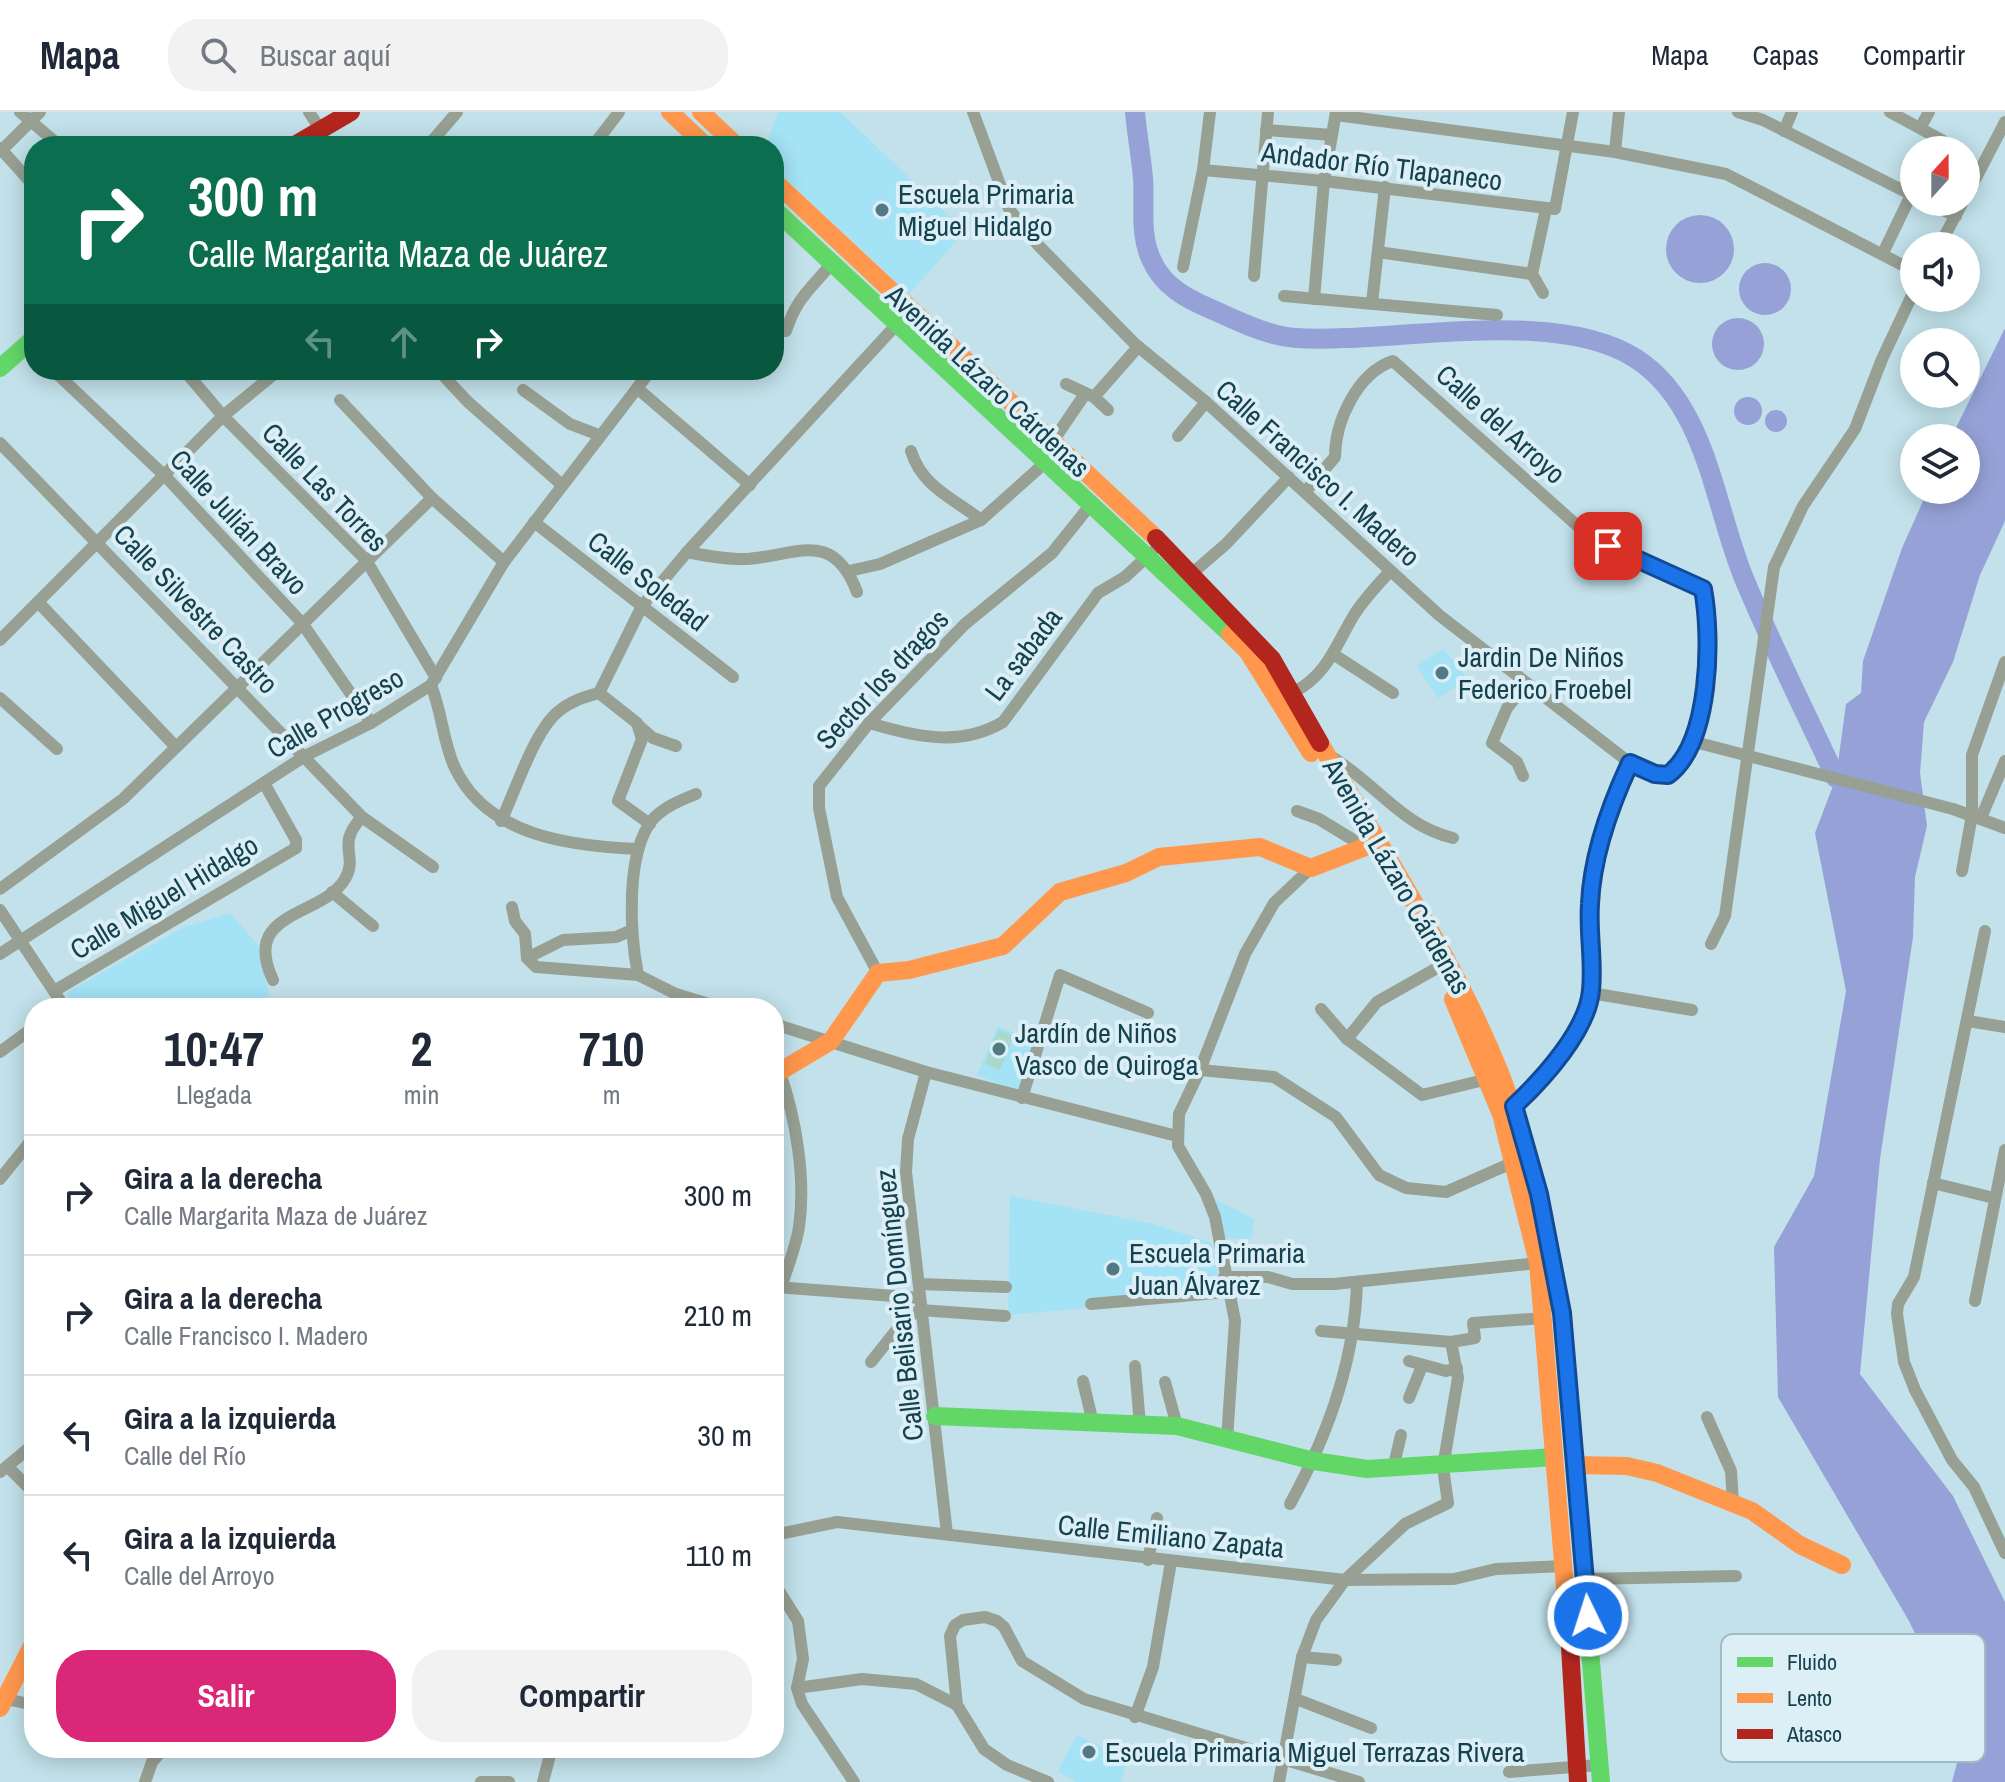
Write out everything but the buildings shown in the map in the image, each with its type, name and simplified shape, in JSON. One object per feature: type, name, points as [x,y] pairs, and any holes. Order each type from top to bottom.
[{"type":"main road","points":[[309,136],[351,112]]},
{"type":"main road","points":[[670,112],[695,136]]},
{"type":"main road","points":[[701,112],[726,136]]},
{"type":"main road","name":"Avenida Lázaro Cárdenas","points":[[784,190],[1053,441],[1154,548],[1272,659],[1294,692],[1478,1019],[1555,1264],[1562,1313],[1600,1773]]},
{"type":"main road","name":"Avenida Lázaro Cárdenas","points":[[784,222],[1092,503],[1154,548]]},
{"type":"main road","points":[[0,368],[24,351]]},
{"type":"main road","name":"Avenida Lázaro Cárdenas","points":[[1186,578],[1248,652],[1291,717],[1437,968],[1488,1079],[1507,1110],[1514,1162],[1538,1263],[1545,1318],[1578,1774]]},
{"type":"main road","points":[[784,1070],[831,1041],[878,973],[909,970],[1003,946],[1060,892],[1126,873],[1175,853],[1260,847],[1311,868],[1365,847]]},
{"type":"main road","points":[[935,1416],[1177,1426],[1314,1461],[1367,1469],[1443,1467],[1554,1457]]},
{"type":"main road","points":[[1575,1465],[1599,1463],[1642,1469],[1733,1503],[1752,1511],[1800,1545],[1842,1565]]},
{"type":"main road","points":[[3,1704],[24,1662]]},
{"type":"street","points":[[309,112],[320,129]]},
{"type":"street","points":[[437,136],[457,112]]},
{"type":"street","points":[[601,136],[619,112]]},
{"type":"street","name":"Calle Francisco I. Madero","points":[[973,112],[1009,209],[1038,245],[1138,347],[1206,402],[1439,615],[1630,763],[1655,774],[1668,775],[1677,768],[1691,741]]},
{"type":"street","points":[[1183,267],[1203,170],[1210,112]]},
{"type":"street","points":[[1254,276],[1268,112]]},
{"type":"street","points":[[1430,127],[1432,112]]},
{"type":"street","points":[[1543,293],[1532,274],[1569,147],[1573,112]]},
{"type":"street","points":[[1615,152],[1619,112]]},
{"type":"street","points":[[1738,112],[1784,131],[1900,189]]},
{"type":"street","points":[[1784,131],[1792,112]]},
{"type":"street","points":[[1890,112],[1935,136]]},
{"type":"street","points":[[1920,128],[1929,112]]},
{"type":"street","points":[[1314,299],[1324,181],[1336,114],[1683,162],[1726,174],[1900,263]]},
{"type":"street","points":[[24,175],[1,150],[30,115],[50,136]]},
{"type":"street","points":[[1980,171],[2005,122]]},
{"type":"street","points":[[1266,130],[1332,135]]},
{"type":"street","points":[[1980,161],[1984,163]]},
{"type":"street","name":"Andador Río Tlapaneco","points":[[1203,170],[1385,187],[1551,209]]},
{"type":"street","points":[[1372,303],[1385,187]]},
{"type":"street","points":[[1883,253],[1902,216]]},
{"type":"street","points":[[1947,232],[1956,216]]},
{"type":"street","points":[[1378,252],[1532,274]]},
{"type":"street","points":[[784,330],[799,297],[814,286],[832,263]]},
{"type":"street","points":[[1284,296],[1497,315]]},
{"type":"street","points":[[1711,944],[1725,916],[1774,567],[1803,506],[1855,429],[1904,312]]},
{"type":"street","points":[[637,849],[597,847],[532,833],[501,821],[546,726],[557,712],[575,700],[599,693],[642,606],[687,552],[898,323]]},
{"type":"street","points":[[1053,441],[1090,396],[1138,347]]},
{"type":"street","name":"Calle del Arroyo","points":[[1305,492],[1335,457],[1335,439],[1345,409],[1376,371],[1393,361],[1590,537],[1703,589],[1708,677],[1691,741]]},
{"type":"street","name":"Calle Julián Bravo","points":[[64,380],[166,477],[302,623],[371,723]]},
{"type":"street","points":[[192,380],[223,416]]},
{"type":"street","points":[[0,640],[166,477],[223,416],[267,380]]},
{"type":"street","points":[[447,380],[562,485]]},
{"type":"street","name":"Calle Progreso","points":[[0,954],[305,756],[371,723],[434,682],[504,562],[642,380]]},
{"type":"street","points":[[1066,384],[1090,396],[1108,410]]},
{"type":"street","points":[[638,389],[750,485]]},
{"type":"street","points":[[523,390],[570,424],[599,435]]},
{"type":"street","points":[[340,400],[432,498],[504,562]]},
{"type":"street","points":[[1178,436],[1206,402]]},
{"type":"street","name":"Calle Las Torres","points":[[223,416],[366,560],[434,682],[454,766],[467,789],[501,821]]},
{"type":"street","name":"Calle Silvestre Castro","points":[[0,443],[362,817],[433,867]]},
{"type":"street","points":[[911,451],[915,467],[926,482],[981,520]]},
{"type":"street","points":[[849,571],[880,564],[981,520],[1047,461]]},
{"type":"street","points":[[1186,578],[1226,544],[1289,477]]},
{"type":"street","points":[[0,889],[123,799],[432,498]]},
{"type":"street","name":"Sector los dragos","points":[[878,973],[837,897],[819,808],[819,786],[869,723],[986,603],[1052,553],[1092,503]]},
{"type":"street","name":"Calle Soledad","points":[[534,522],[733,677]]},
{"type":"street","points":[[687,552],[748,559],[804,547],[816,549],[849,571],[857,592]]},
{"type":"street","name":"La sabada","points":[[869,723],[923,738],[973,736],[1003,722],[1098,593],[1154,548]]},
{"type":"street","points":[[1294,692],[1313,683],[1356,612],[1390,571]]},
{"type":"street","points":[[39,603],[176,747]]},
{"type":"street","points":[[1333,654],[1393,693]]},
{"type":"street","points":[[1977,816],[1972,755],[2005,662]]},
{"type":"street","points":[[1523,776],[1517,762],[1492,743],[1507,708],[1526,684]]},
{"type":"street","points":[[599,693],[653,738],[676,746]]},
{"type":"street","points":[[0,698],[57,749]]},
{"type":"street","points":[[637,723],[642,739],[618,801],[650,824]]},
{"type":"street","points":[[1691,741],[1953,809],[2005,828]]},
{"type":"street","points":[[1327,754],[1356,771],[1413,823],[1453,838]]},
{"type":"street","points":[[1962,871],[1977,816],[2005,761]]},
{"type":"street","points":[[1507,1110],[1562,1052],[1591,993],[1590,903],[1595,869],[1617,791],[1630,763]]},
{"type":"street","name":"Calle Miguel Hidalgo","points":[[54,991],[299,845],[264,783]]},
{"type":"street","points":[[638,975],[632,930],[637,849],[650,824],[678,801],[696,794]]},
{"type":"street","points":[[1297,811],[1319,819],[1365,847]]},
{"type":"street","points":[[273,980],[263,959],[267,940],[286,918],[332,892],[345,880],[350,868],[346,842],[351,829],[362,817]]},
{"type":"street","points":[[1227,1439],[1235,1321],[1224,1277],[1215,1217],[1206,1194],[1178,1146],[1179,1114],[1200,1070],[1245,954],[1274,903],[1311,868]]},
{"type":"street","points":[[332,892],[373,926]]},
{"type":"street","points":[[512,907],[515,921],[525,934],[532,963]]},
{"type":"street","points":[[0,910],[58,998]]},
{"type":"street","points":[[532,963],[563,940],[616,937],[632,930]]},
{"type":"street","points":[[1985,931],[1914,1277],[1898,1304],[1904,1362],[1915,1390],[1952,1460],[1974,1487],[2005,1553]]},
{"type":"street","points":[[532,963],[638,975],[689,998]]},
{"type":"street","points":[[1347,1039],[1377,1002],[1437,968]]},
{"type":"street","points":[[1022,1098],[1060,975],[1148,1013]]},
{"type":"street","points":[[1591,993],[1692,1010]]},
{"type":"street","points":[[1321,1009],[1347,1039],[1422,1095],[1488,1079]]},
{"type":"street","points":[[1968,1021],[2005,1027]]},
{"type":"street","points":[[784,1027],[926,1072],[1177,1136]]},
{"type":"street","points":[[0,1052],[24,1034]]},
{"type":"street","points":[[1200,1070],[1274,1077],[1336,1117],[1379,1175],[1406,1188],[1446,1192],[1514,1162]]},
{"type":"street","name":"Calle Belisario Domínguez","points":[[926,1072],[908,1139],[906,1172],[947,1534]]},
{"type":"street","points":[[784,1090],[792,1108],[797,1135],[800,1211],[799,1228],[784,1271]]},
{"type":"street","points":[[0,1179],[24,1149]]},
{"type":"street","points":[[1975,1301],[1997,1207],[2005,1150]]},
{"type":"street","points":[[1933,1183],[1997,1207]]},
{"type":"street","points":[[1224,1277],[1268,1277],[1292,1284],[1357,1282],[1538,1263]]},
{"type":"street","points":[[1290,1504],[1314,1461],[1352,1349],[1357,1282]]},
{"type":"street","points":[[871,1362],[920,1297],[1006,1287]]},
{"type":"street","points":[[784,1288],[920,1297],[1005,1316]]},
{"type":"street","points":[[1091,1304],[1227,1292]]},
{"type":"street","points":[[1321,1331],[1451,1342],[1475,1338],[1474,1324],[1545,1318]]},
{"type":"street","points":[[1279,1782],[1302,1657],[1316,1620],[1345,1580],[1405,1524],[1445,1506],[1443,1467],[1457,1392],[1457,1368],[1451,1342]]},
{"type":"street","points":[[1409,1398],[1416,1364],[1446,1371],[1457,1368]]},
{"type":"street","points":[[1135,1366],[1140,1425]]},
{"type":"street","points":[[1083,1381],[1093,1423]]},
{"type":"street","points":[[1165,1382],[1177,1426]]},
{"type":"street","points":[[1707,1417],[1731,1471],[1733,1503]]},
{"type":"street","points":[[1393,1469],[1401,1435]]},
{"type":"street","points":[[24,1453],[4,1470],[24,1485]]},
{"type":"street","points":[[1148,1560],[1157,1518]]},
{"type":"street","name":"Calle Emiliano Zapata","points":[[784,1533],[837,1522],[1148,1560],[1240,1566],[1345,1580],[1454,1579],[1496,1569],[1565,1566]]},
{"type":"street","points":[[1135,1717],[1153,1667],[1171,1562]]},
{"type":"street","points":[[1585,1579],[1736,1576]]},
{"type":"street","points":[[784,1599],[798,1621],[803,1659],[797,1688],[802,1704],[854,1782]]},
{"type":"street","points":[[1048,1782],[1007,1765],[984,1749],[957,1705],[950,1636],[955,1625],[985,1617],[997,1621],[1004,1627],[1022,1661],[1084,1699],[1135,1717],[1359,1782]]},
{"type":"street","points":[[1302,1657],[1336,1660]]},
{"type":"street","points":[[797,1688],[862,1679],[916,1684],[957,1705]]},
{"type":"street","points":[[1296,1699],[1371,1728]]},
{"type":"street","points":[[3,1704],[24,1705]]},
{"type":"street","points":[[145,1782],[155,1758]]},
{"type":"street","points":[[543,1782],[549,1758]]},
{"type":"street","points":[[1509,1772],[1600,1773]]},
{"type":"street","points":[[481,1782],[509,1782]]},
{"type":"shaded area","name":"Escuela Primaria Miguel Hidalgo","points":[[778,112],[840,112],[965,231],[909,294],[784,177],[784,136],[770,136]]},
{"type":"shaded area","points":[[1700,215],[1724,225],[1734,249],[1724,273],[1700,283],[1676,273],[1666,249],[1676,225]]},
{"type":"shaded area","points":[[1765,263],[1783,271],[1791,289],[1783,307],[1765,315],[1747,307],[1739,289],[1747,271]]},
{"type":"shaded area","points":[[1738,318],[1756,326],[1764,344],[1756,362],[1738,370],[1720,362],[1712,344],[1720,326]]},
{"type":"shaded area","points":[[2005,328],[2005,521],[1980,575],[1953,662],[1924,722],[1920,773],[1927,826],[1915,877],[1913,937],[1880,1159],[1860,1374],[1953,1496],[2005,1602],[2005,1782],[1952,1782],[1957,1762],[1985,1762],[1985,1634],[1915,1634],[1778,1397],[1774,1247],[1814,1176],[1846,991],[1815,833],[1836,778],[1846,704],[1861,693],[1863,661],[1902,548],[1922,504],[1980,504],[1980,424],[1958,424],[1966,408],[1980,408],[1980,379]]},
{"type":"shaded area","points":[[1748,397],[1758,401],[1762,411],[1758,421],[1748,425],[1738,421],[1734,411],[1738,401]]},
{"type":"shaded area","points":[[1772,410],[1780,410],[1787,421],[1780,432],[1772,432],[1765,425],[1765,417]]},
{"type":"shaded area","name":"Jardin De Niños Federico Froebel","points":[[1443,649],[1468,679],[1438,698],[1417,666]]},
{"type":"shaded area","points":[[230,913],[263,951],[267,998],[69,998],[66,993],[184,927]]},
{"type":"shaded area","points":[[998,1026],[1038,1043],[1018,1092],[977,1075]]},
{"type":"shaded area","name":"Escuela Primaria Juan Álvarez","points":[[1010,1196],[1150,1223],[1212,1243],[1221,1296],[1008,1315]]},
{"type":"shaded area","points":[[1215,1199],[1254,1219],[1251,1239],[1222,1238]]},
{"type":"shaded area","name":"Escuela Primaria Miguel Terrazas Rivera","points":[[1077,1735],[1127,1760],[1121,1782],[1076,1782],[1058,1771]]},
{"type":"green space","points":[[998,1030],[1014,1036],[1000,1070],[985,1064]]},
{"type":"waterway","points":[[1135,112],[1148,251],[1162,278],[1193,301],[1253,327],[1296,338],[1517,330],[1561,334],[1601,342],[1635,358],[1659,377],[1678,401],[1693,428],[1743,576],[1836,778]]},
{"type":"traffic: fast","points":[[784,218],[1230,634]]},
{"type":"traffic: fast","points":[[0,368],[24,347]]},
{"type":"traffic: fast","points":[[1524,1143],[1539,1194],[1562,1313],[1601,1782]]},
{"type":"traffic: fast","points":[[935,1416],[1177,1426],[1314,1461],[1367,1469],[1554,1457]]},
{"type":"traffic: slow","points":[[670,112],[695,136]]},
{"type":"traffic: slow","points":[[701,112],[726,136]]},
{"type":"traffic: slow","points":[[784,190],[1156,538]]},
{"type":"traffic: slow","points":[[1230,634],[1248,652],[1311,753]]},
{"type":"traffic: slow","points":[[1320,743],[1461,988],[1486,1039],[1524,1143]]},
{"type":"traffic: slow","points":[[784,1069],[831,1041],[878,973],[909,970],[1003,946],[1060,892],[1126,873],[1159,857],[1260,847],[1311,868],[1365,847]]},
{"type":"traffic: slow","points":[[1453,999],[1501,1114],[1538,1263],[1570,1647]]},
{"type":"traffic: slow","points":[[1575,1465],[1627,1466],[1657,1473],[1752,1511],[1800,1545],[1842,1565]]},
{"type":"traffic: slow","points":[[0,1708],[24,1661]]},
{"type":"traffic: jam","points":[[310,136],[351,112]]},
{"type":"traffic: jam","points":[[1156,538],[1272,659],[1320,743]]},
{"type":"traffic: jam","points":[[1570,1647],[1578,1782]]},
{"type":"place","name":"Escuela Primaria Miguel Hidalgo","points":[[882,210]]},
{"type":"place","name":"Jardin De Niños Federico Froebel","points":[[1442,673]]},
{"type":"place","name":"Jardín de Niños Vasco de Quiroga","points":[[999,1049]]},
{"type":"place","name":"Escuela Primaria Juan Álvarez","points":[[1113,1269]]},
{"type":"place","name":"Escuela Primaria Miguel Terrazas Rivera","points":[[1089,1752]]},
{"type":"route","points":[[1588,1616],[1555,1264],[1514,1106],[1545,1075],[1562,1052],[1576,1029],[1591,993],[1590,903],[1603,835],[1617,791],[1630,763],[1655,774],[1668,775],[1677,768],[1691,741],[1708,677],[1703,589],[1696,583],[1608,546]]}]
